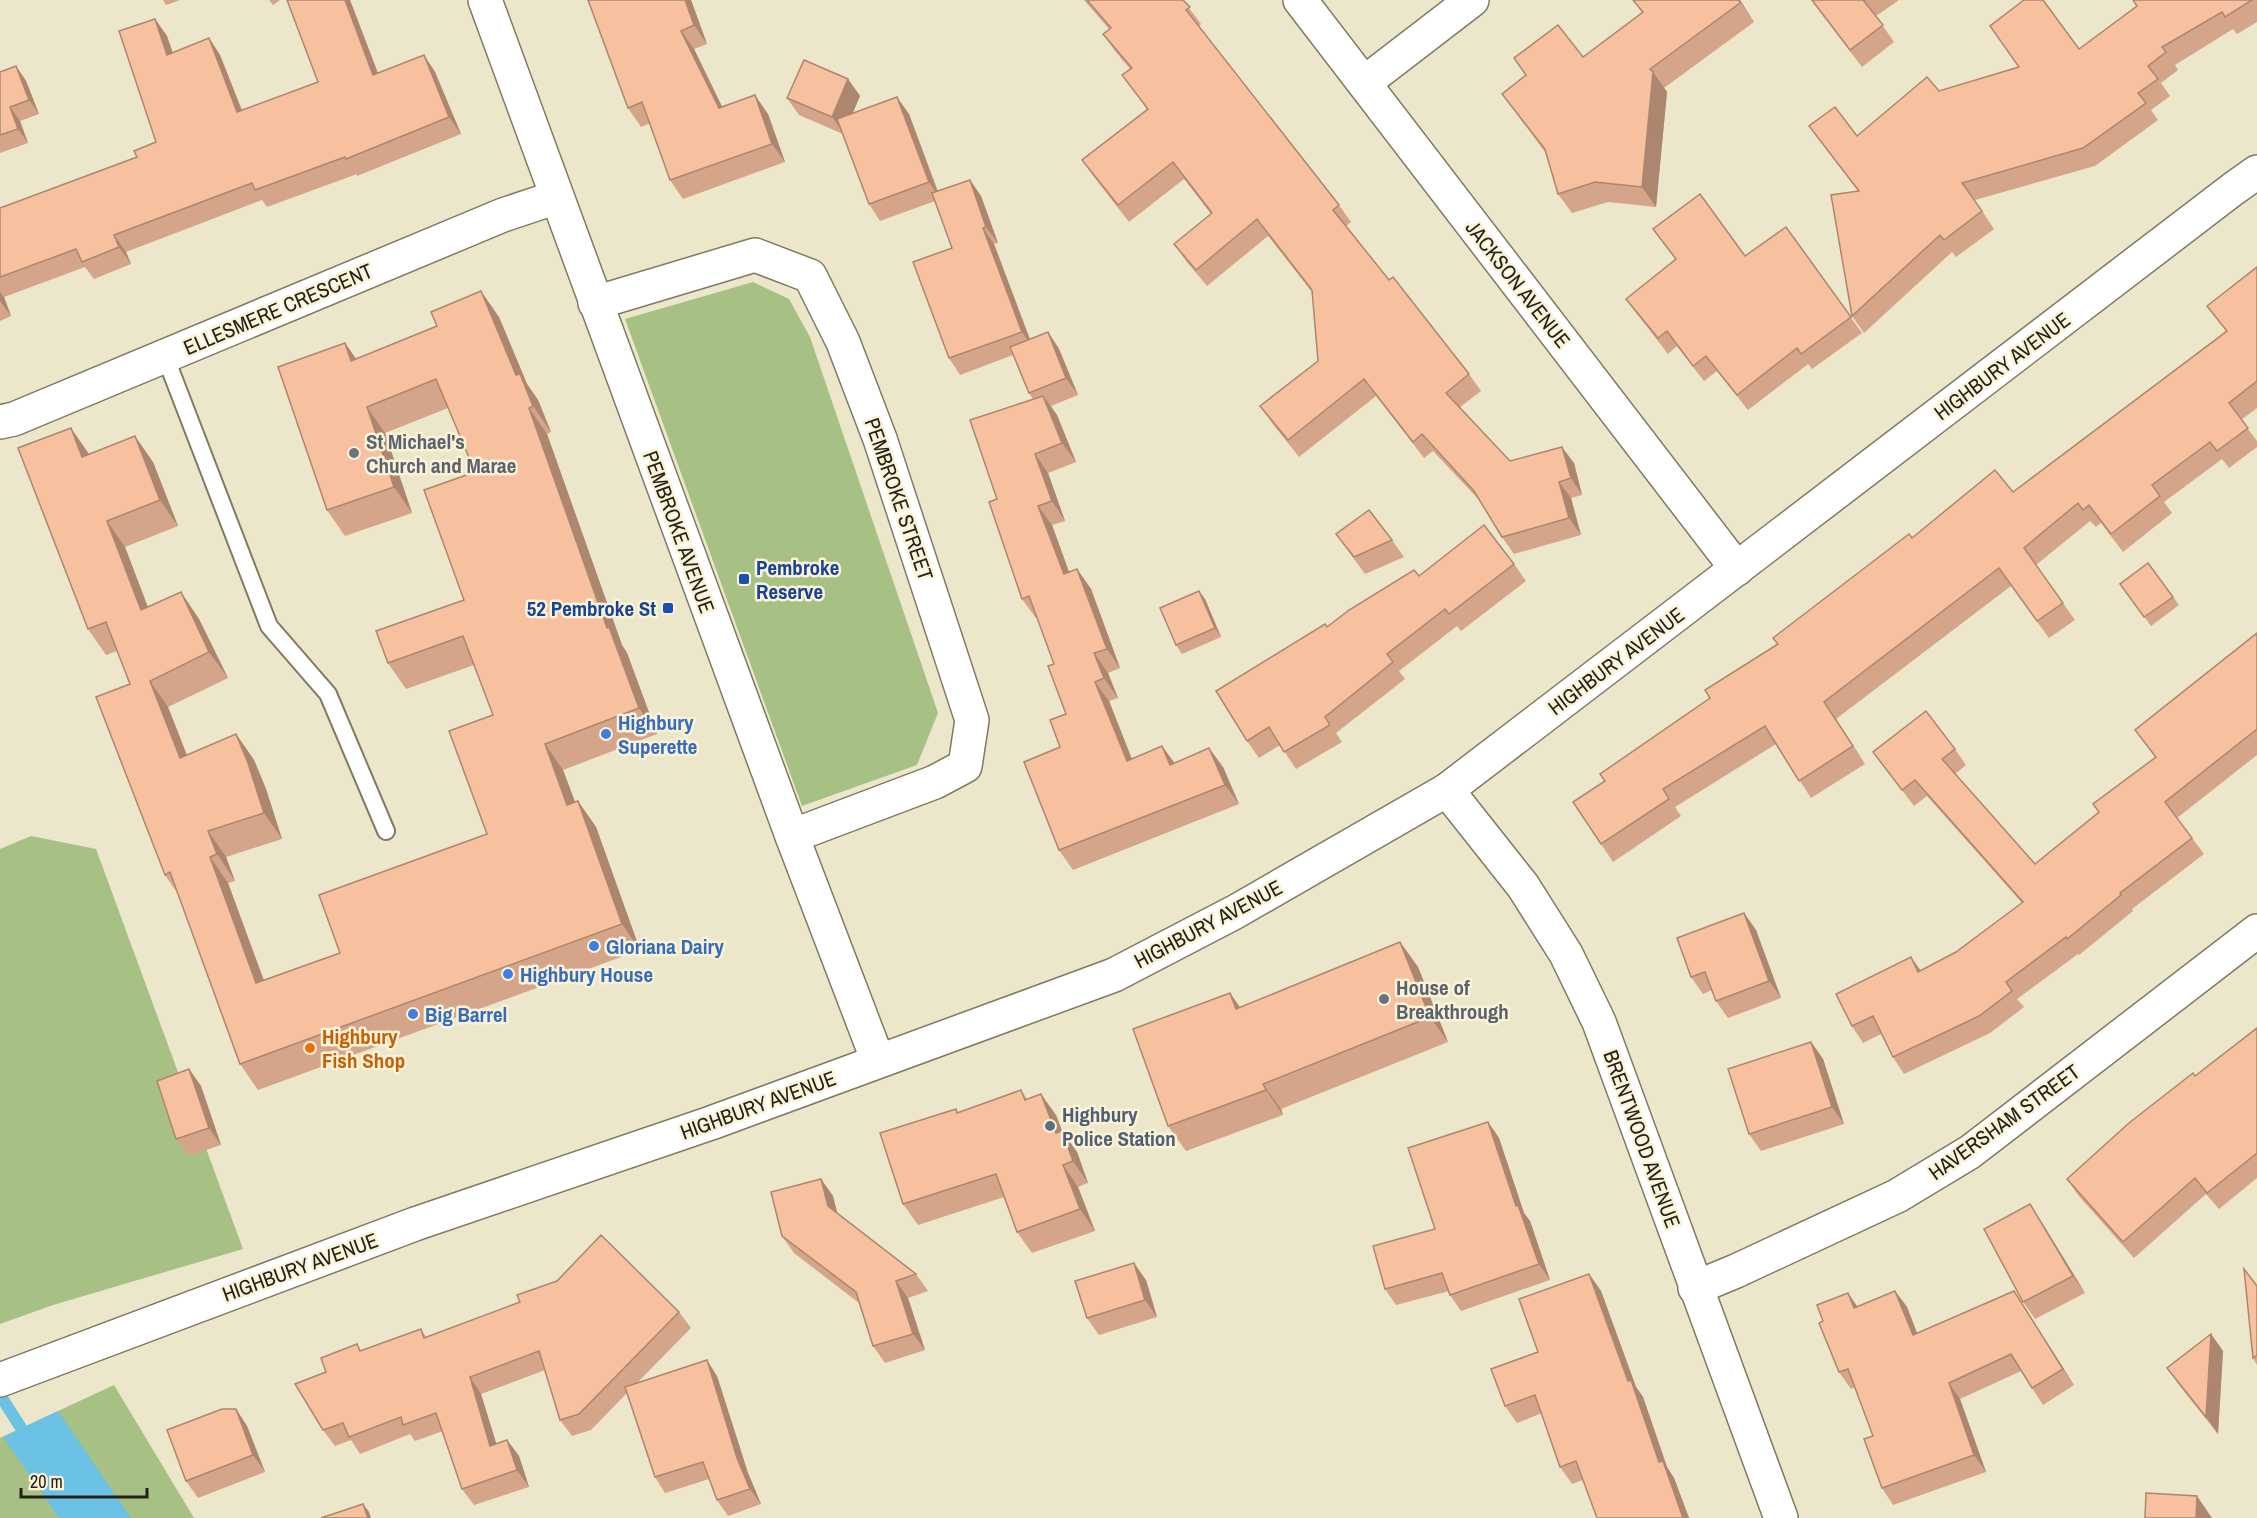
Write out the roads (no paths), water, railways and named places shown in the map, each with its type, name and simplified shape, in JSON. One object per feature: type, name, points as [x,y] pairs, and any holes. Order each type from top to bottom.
[{"type":"street","name":"PEMBROKE AVENUE","points":[[485,0],[792,836],[878,1061]]},
{"type":"street","name":"JACKSON AVENUE","points":[[1300,0],[1737,569]]},
{"type":"street","points":[[1364,83],[1472,0]]},
{"type":"street","name":"HIGHBURY AVENUE","points":[[0,1380],[415,1224],[711,1124],[1114,975],[1235,912],[1447,790],[2257,172]]},
{"type":"street","name":"ELLESMERE CRESCENT","points":[[0,422],[14,419],[503,215],[557,197]]},
{"type":"street","name":"PEMBROKE STREET","points":[[595,303],[755,255],[810,276],[843,342],[880,439],[972,720],[965,766],[935,782],[792,836]]},
{"type":"street","name":"BRENTWOOD AVENUE","points":[[1447,790],[1523,886],[1571,964],[1599,1022],[1781,1518]]},
{"type":"street","name":"HAVERSHAM STREET","points":[[1695,1288],[1737,1271],[1897,1196],[1971,1152],[2257,931]]},
{"type":"lane","points":[[165,356],[269,627],[328,694],[386,831]]},
{"type":"water","points":[[58,1411],[131,1518],[59,1518],[3,1437]]},
{"type":"waterway","points":[[0,1395],[30,1442]]},
{"type":"place","name":"St Michael's Church and Marae","points":[[354,453]]},
{"type":"place","name":"Pembroke Reserve","points":[[744,579]]},
{"type":"place","name":"52 Pembroke St","points":[[668,608]]},
{"type":"place","name":"Highbury Superette","points":[[606,734]]},
{"type":"place","name":"Gloriana Dairy","points":[[594,946]]},
{"type":"place","name":"Highbury House","points":[[508,974]]},
{"type":"place","name":"House of Breakthrough","points":[[1384,999]]},
{"type":"place","name":"Big Barrel","points":[[413,1014]]},
{"type":"place","name":"Highbury Fish Shop","points":[[310,1048]]},
{"type":"place","name":"Highbury Police Station","points":[[1050,1126]]}]
